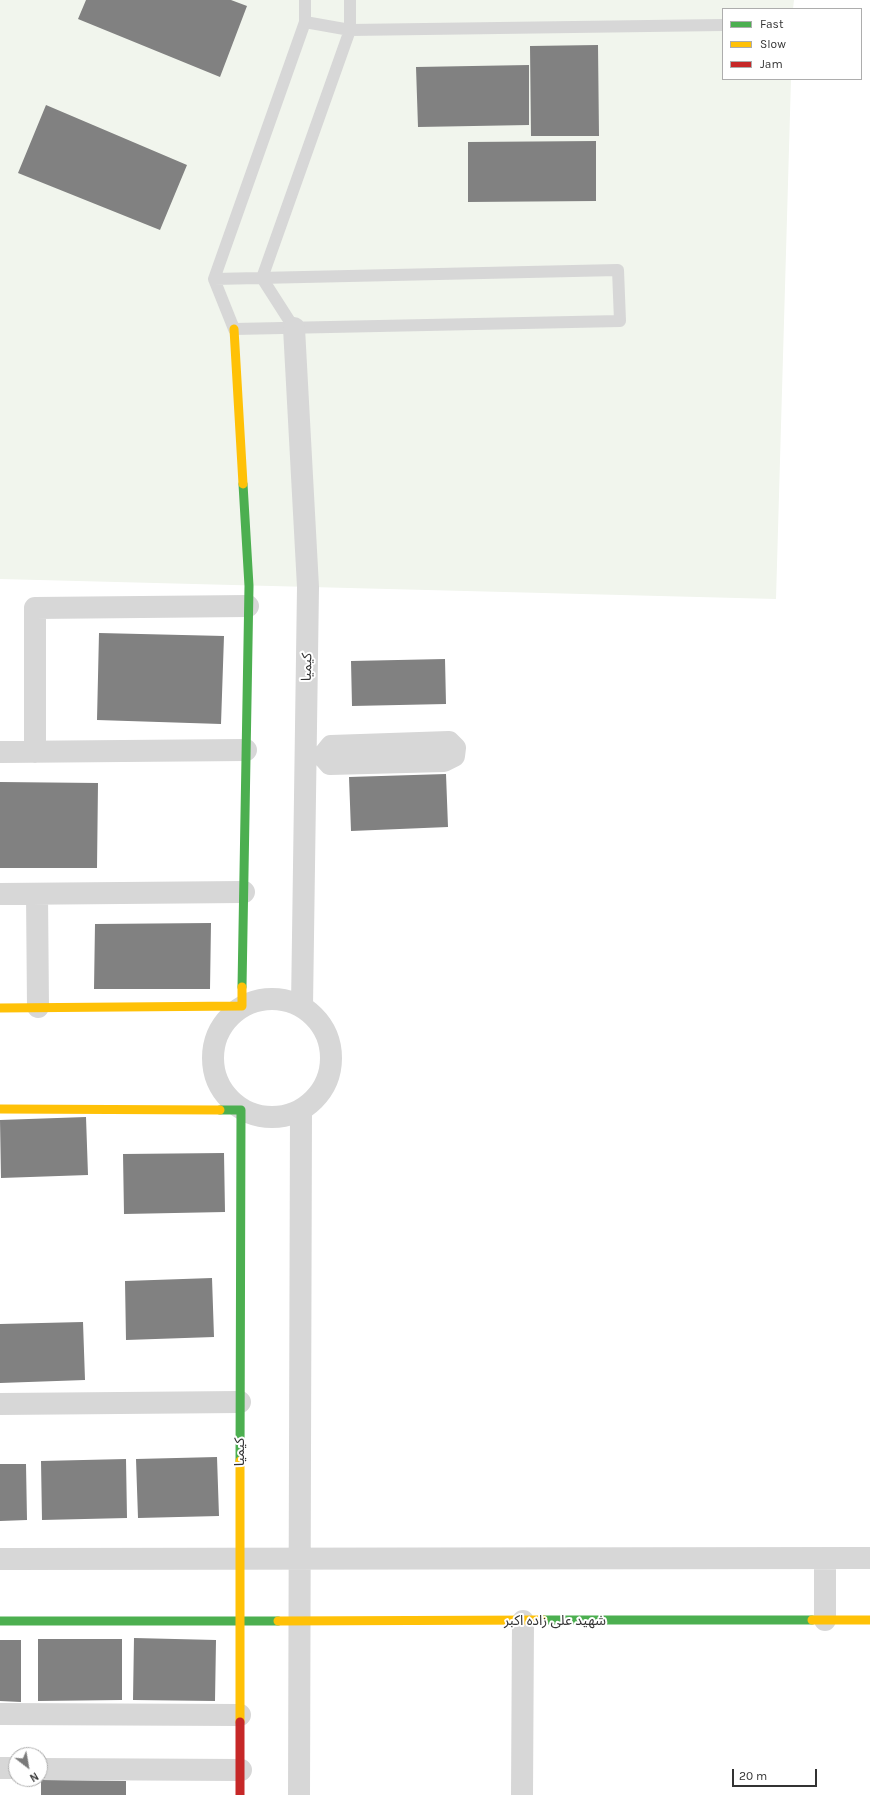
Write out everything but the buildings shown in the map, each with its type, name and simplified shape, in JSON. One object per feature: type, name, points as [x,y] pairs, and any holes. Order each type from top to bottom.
[{"type":"street","name":"کیمیا","points":[[294,328],[308,587],[315,756],[302,1006]]},
{"type":"street","points":[[234,329],[249,586],[242,1006]]},
{"type":"street","points":[[35,752],[35,608],[248,606]]},
{"type":"street","points":[[449,742],[455,748],[454,756],[444,762],[330,764],[315,756],[331,746],[449,742]]},
{"type":"street","points":[[0,752],[246,750]]},
{"type":"street","points":[[0,894],[244,892]]},
{"type":"street","points":[[37,894],[38,1007]]},
{"type":"street","points":[[272,998],[288,1001],[302,1006],[314,1016],[324,1029],[330,1043],[331,1058],[329,1074],[323,1088],[314,1101],[301,1110],[286,1116],[271,1118],[255,1116],[241,1110],[229,1100],[219,1088],[214,1073],[212,1058],[214,1042],[220,1028],[230,1016],[242,1006],[256,1000],[272,998]]},
{"type":"street","points":[[0,1008],[242,1006]]},
{"type":"street","points":[[0,1109],[241,1110]]},
{"type":"street","name":"کیمیا","points":[[240,1795],[241,1110]]},
{"type":"street","points":[[299,1795],[301,1110]]},
{"type":"street","points":[[0,1404],[240,1402]]},
{"type":"street","points":[[0,1559],[870,1558]]},
{"type":"street","points":[[825,1559],[825,1620]]},
{"type":"street","name":"شهید علی زاده اکبر","points":[[0,1621],[870,1620]]},
{"type":"street","points":[[522,1795],[523,1621]]},
{"type":"street","points":[[0,1714],[240,1715]]},
{"type":"street","points":[[48,1768],[241,1770]]},
{"type":"lane","points":[[214,279],[618,270],[620,321],[234,329],[214,279],[306,22],[305,0]]},
{"type":"lane","points":[[262,278],[350,30],[350,0]]},
{"type":"lane","points":[[306,22],[350,30],[722,25]]},
{"type":"lane","points":[[262,278],[294,328]]},
{"type":"shaded area","points":[[0,0],[794,0],[793,8],[722,8],[722,80],[791,80],[776,599],[0,579]]},
{"type":"traffic: fast","points":[[242,987],[249,586],[243,484]]},
{"type":"traffic: fast","points":[[220,1110],[241,1110],[240,1461]]},
{"type":"traffic: fast","points":[[543,1620],[812,1620]]},
{"type":"traffic: fast","points":[[0,1621],[278,1621]]},
{"type":"traffic: slow","points":[[234,329],[243,484]]},
{"type":"traffic: slow","points":[[0,1008],[242,1006],[242,987]]},
{"type":"traffic: slow","points":[[0,1109],[220,1110]]},
{"type":"traffic: slow","points":[[240,1461],[240,1722]]},
{"type":"traffic: slow","points":[[278,1621],[543,1620]]},
{"type":"traffic: slow","points":[[812,1620],[870,1620]]},
{"type":"traffic: jam","points":[[240,1722],[240,1795]]}]
